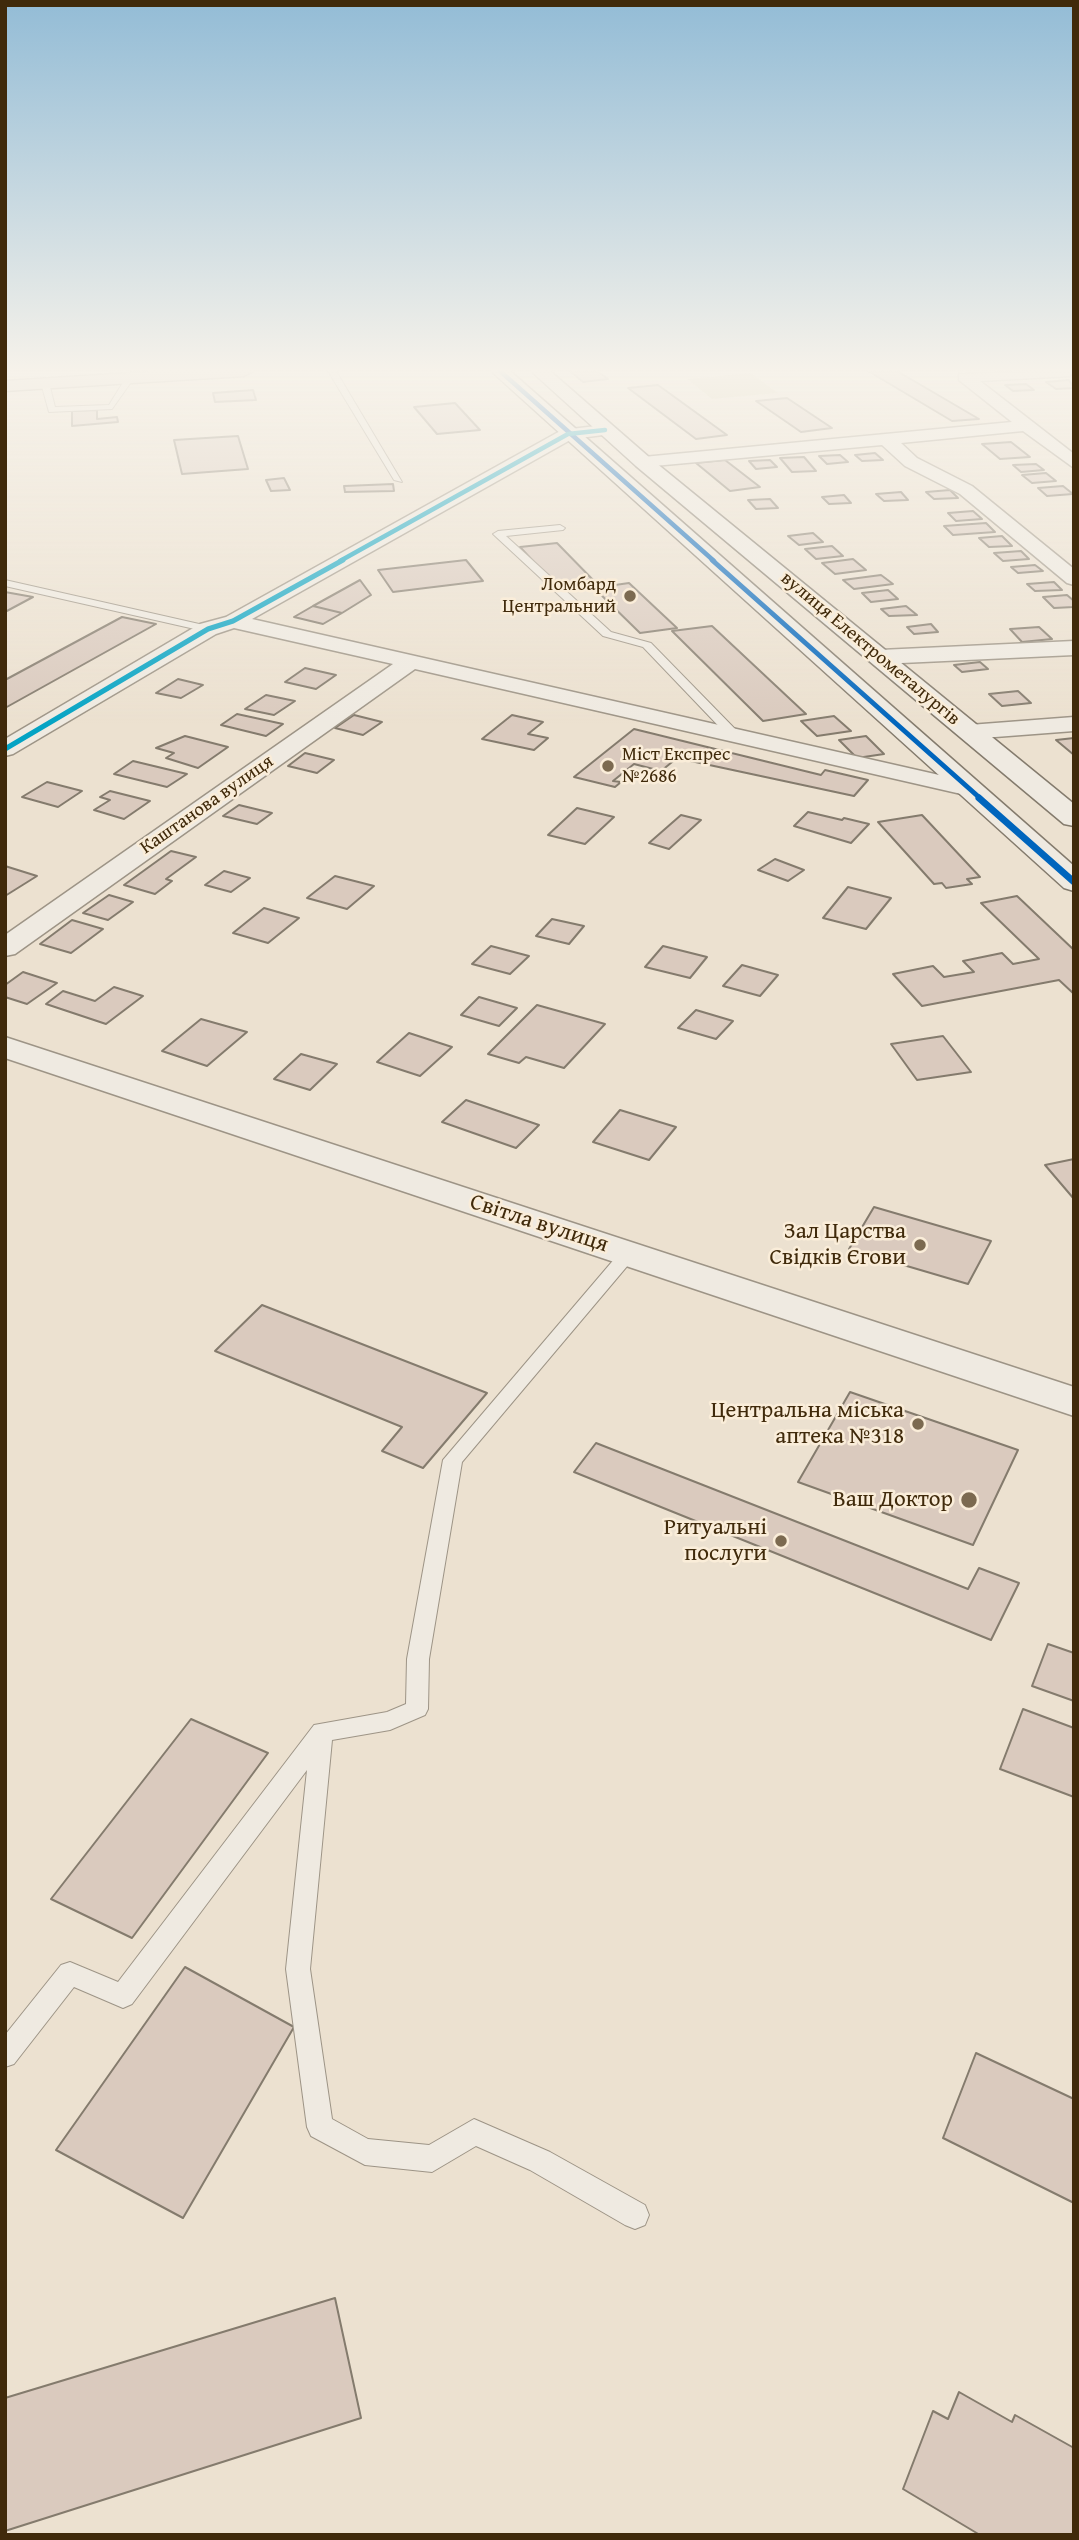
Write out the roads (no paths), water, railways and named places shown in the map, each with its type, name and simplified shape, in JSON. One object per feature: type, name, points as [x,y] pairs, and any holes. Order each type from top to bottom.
[{"type":"main road","name":"вулиця Електрометалургів","points":[[631,490],[1074,882]]},
{"type":"main road","name":"вулиця Електрометалургів","points":[[676,490],[1074,818]]},
{"type":"main road","name":"Світла вулиця","points":[[5,1047],[1074,1402]]},
{"type":"street","points":[[5,749],[208,629],[233,621],[469,490]]},
{"type":"street","points":[[964,490],[1074,579]]},
{"type":"street","points":[[233,621],[970,789]]},
{"type":"street","points":[[880,657],[1074,648]]},
{"type":"street","name":"Каштанова вулиця","points":[[5,948],[410,662]]},
{"type":"street","points":[[969,732],[1074,724]]},
{"type":"lane","points":[[560,528],[498,534],[607,634],[647,645],[734,735]]},
{"type":"lane","points":[[5,583],[208,629]]},
{"type":"lane","points":[[5,2055],[70,1973],[123,1996],[322,1732],[390,1721],[418,1709],[418,1659],[453,1460],[628,1254]]},
{"type":"lane","points":[[322,1732],[298,1969],[320,2127],[365,2152],[432,2159],[474,2132],[540,2161],[635,2215]]},
{"type":"place","name":"Ломбард Центральний","points":[[630,596]]},
{"type":"place","name":"Міст Експрес №2686","points":[[608,766]]},
{"type":"place","name":"Зал Царства Свідків Єгови","points":[[920,1245]]},
{"type":"place","name":"Центральна міська аптека №318","points":[[918,1424]]},
{"type":"place","name":"Ваш Доктор","points":[[969,1500]]},
{"type":"place","name":"Ритуальні послуги","points":[[781,1541]]}]
